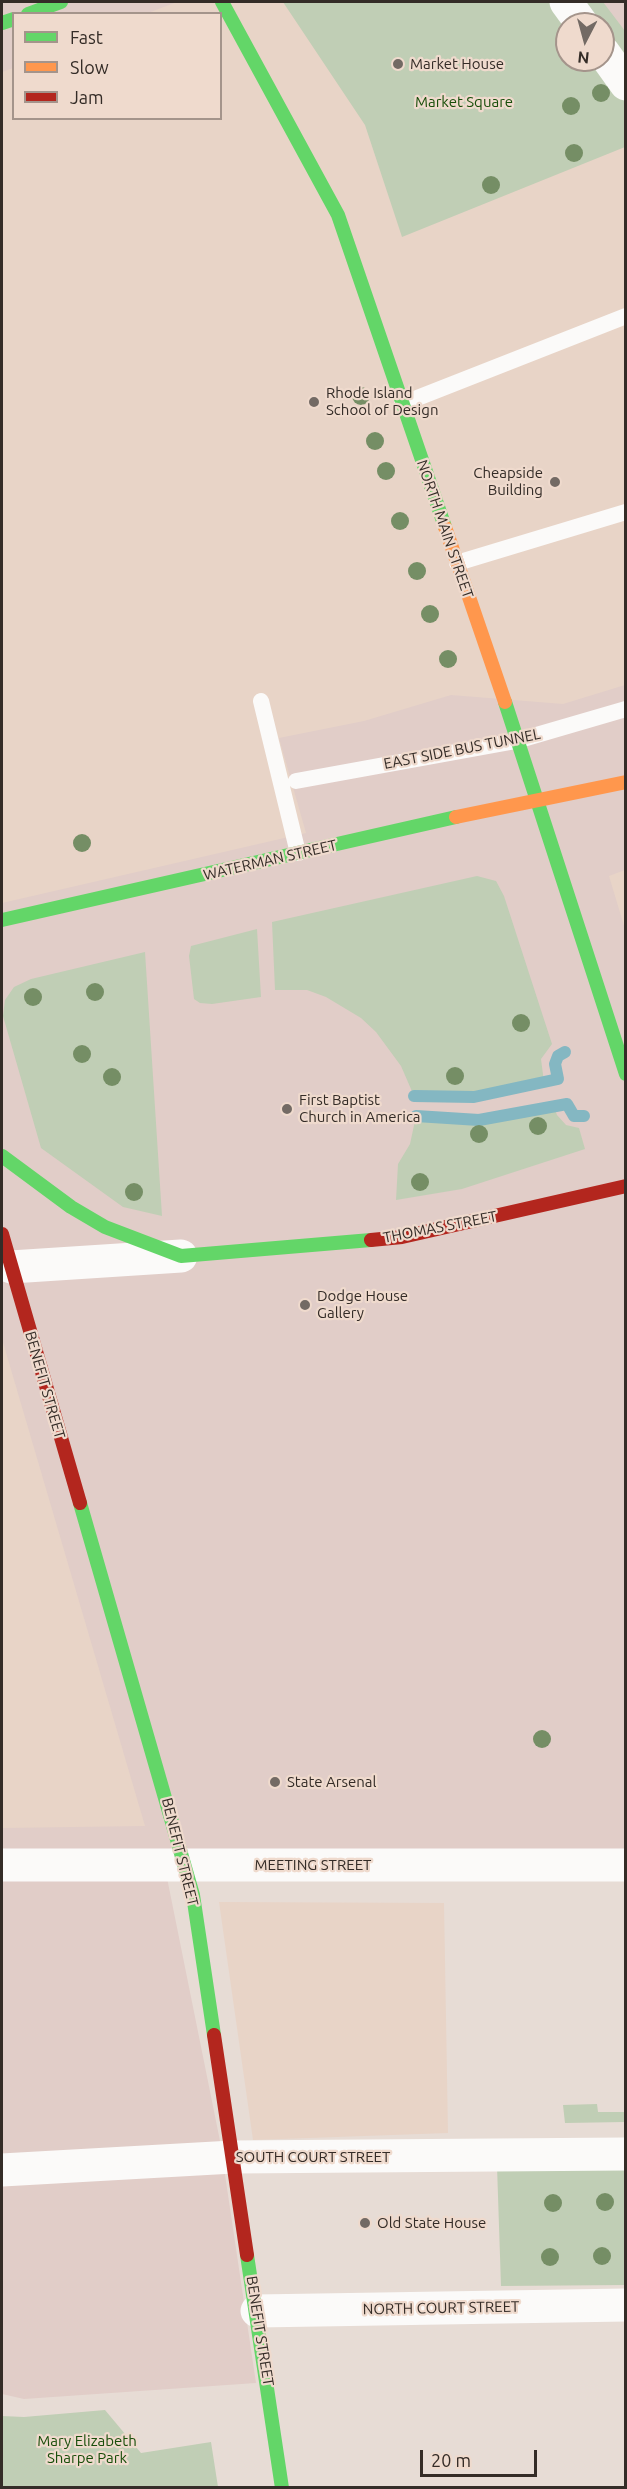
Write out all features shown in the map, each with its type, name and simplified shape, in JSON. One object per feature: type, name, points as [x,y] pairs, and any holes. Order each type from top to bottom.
[{"type":"main road","points":[[34,12],[61,2]]},
{"type":"main road","name":"NORTH MAIN STREET","points":[[222,2],[338,215],[516,741],[538,799],[626,1074]]},
{"type":"main road","name":"WATERMAN STREET","points":[[2,920],[538,799],[626,782]]},
{"type":"main road","name":"THOMAS STREET","points":[[2,1156],[71,1207],[105,1227],[181,1256],[402,1237],[626,1186]]},
{"type":"main road","name":"BENEFIT STREET","points":[[2,1234],[186,1864],[193,1895],[282,2487]]},
{"type":"street","points":[[615,69],[626,84]]},
{"type":"street","name":"THOMAS STREET","points":[[11,1267],[181,1256]]},
{"type":"street","name":"MEETING STREET","points":[[2,1865],[626,1865]]},
{"type":"street","name":"SOUTH COURT STREET","points":[[2,2170],[233,2157],[626,2154]]},
{"type":"street","name":"NORTH COURT STREET","points":[[257,2311],[626,2305]]},
{"type":"lane","points":[[402,404],[626,316]]},
{"type":"lane","points":[[457,563],[626,512]]},
{"type":"lane","points":[[261,701],[298,853]]},
{"type":"lane","name":"EAST SIDE BUS TUNNEL","points":[[296,781],[516,741],[626,709]]},
{"type":"shaded area","points":[[2,2],[625,2],[625,1857],[164,1863],[220,2141],[256,2383],[24,2399],[2,2394]]},
{"type":"shaded area","name":"Rhode Island School of Design","points":[[177,2],[537,2],[555,37],[555,72],[581,72],[625,109],[625,685],[563,704],[451,695],[364,721],[279,738],[306,833],[2,903],[2,72],[12,68],[12,120],[222,120],[222,12],[151,12]]},
{"type":"shaded area","points":[[626,870],[625,929],[609,876]]},
{"type":"shaded area","points":[[2,1339],[145,1826],[2,1828]]},
{"type":"shaded area","points":[[219,1902],[444,1903],[448,2133],[253,2140]]},
{"type":"green space","name":"Market Square","points":[[283,2],[603,2],[611,12],[555,12],[555,72],[615,72],[615,18],[625,31],[625,147],[402,237],[365,125]]},
{"type":"green space","points":[[477,876],[496,881],[504,896],[552,1044],[541,1059],[544,1082],[474,1097],[414,1096],[401,1066],[376,1032],[361,1018],[326,997],[307,990],[275,990],[272,922]]},
{"type":"green space","points":[[257,929],[261,997],[212,1004],[200,1003],[194,999],[189,956],[191,946]]},
{"type":"green space","points":[[145,952],[162,1216],[123,1207],[41,1148],[3,1016],[5,1000],[14,987],[31,979]]},
{"type":"green space","points":[[554,1107],[557,1115],[566,1125],[579,1128],[585,1149],[462,1189],[396,1200],[398,1164],[410,1144],[416,1116],[479,1120]]},
{"type":"green space","points":[[597,2104],[598,2112],[625,2112],[625,2122],[565,2123],[563,2105]]},
{"type":"green space","points":[[625,2163],[625,2285],[501,2286],[497,2166]]},
{"type":"green space","name":"Mary Elizabeth Sharpe Park","points":[[105,2410],[141,2453],[211,2442],[218,2487],[2,2487],[2,2416],[24,2417]]},
{"type":"waterway","points":[[414,1096],[474,1097],[558,1079],[555,1064],[558,1056],[565,1052]]},
{"type":"waterway","points":[[416,1116],[479,1120],[567,1104],[574,1116],[584,1116]]},
{"type":"traffic: fast","points":[[34,12],[61,2]]},
{"type":"traffic: fast","points":[[222,2],[338,215],[445,527]]},
{"type":"traffic: fast","points":[[2,23],[12,20]]},
{"type":"traffic: fast","points":[[505,702],[626,1074]]},
{"type":"traffic: fast","points":[[2,920],[456,817]]},
{"type":"traffic: fast","points":[[2,1156],[71,1207],[105,1227],[181,1256],[371,1240]]},
{"type":"traffic: fast","points":[[80,1503],[193,1895],[214,2035]]},
{"type":"traffic: fast","points":[[247,2255],[282,2488]]},
{"type":"traffic: slow","points":[[445,527],[505,702]]},
{"type":"traffic: slow","points":[[456,817],[626,782]]},
{"type":"traffic: jam","points":[[371,1240],[402,1237],[626,1186]]},
{"type":"traffic: jam","points":[[2,1234],[80,1503]]},
{"type":"traffic: jam","points":[[214,2035],[247,2255]]},
{"type":"place","name":"Market House","points":[[398,64]]},
{"type":"place","name":"Rhode Island School of Design","points":[[314,402]]},
{"type":"place","name":"Cheapside Building","points":[[555,482]]},
{"type":"place","name":"First Baptist Church in America","points":[[287,1109]]},
{"type":"place","name":"Dodge House Gallery","points":[[305,1305]]},
{"type":"place","name":"State Arsenal","points":[[275,1782]]},
{"type":"place","name":"Old State House","points":[[365,2223]]}]
